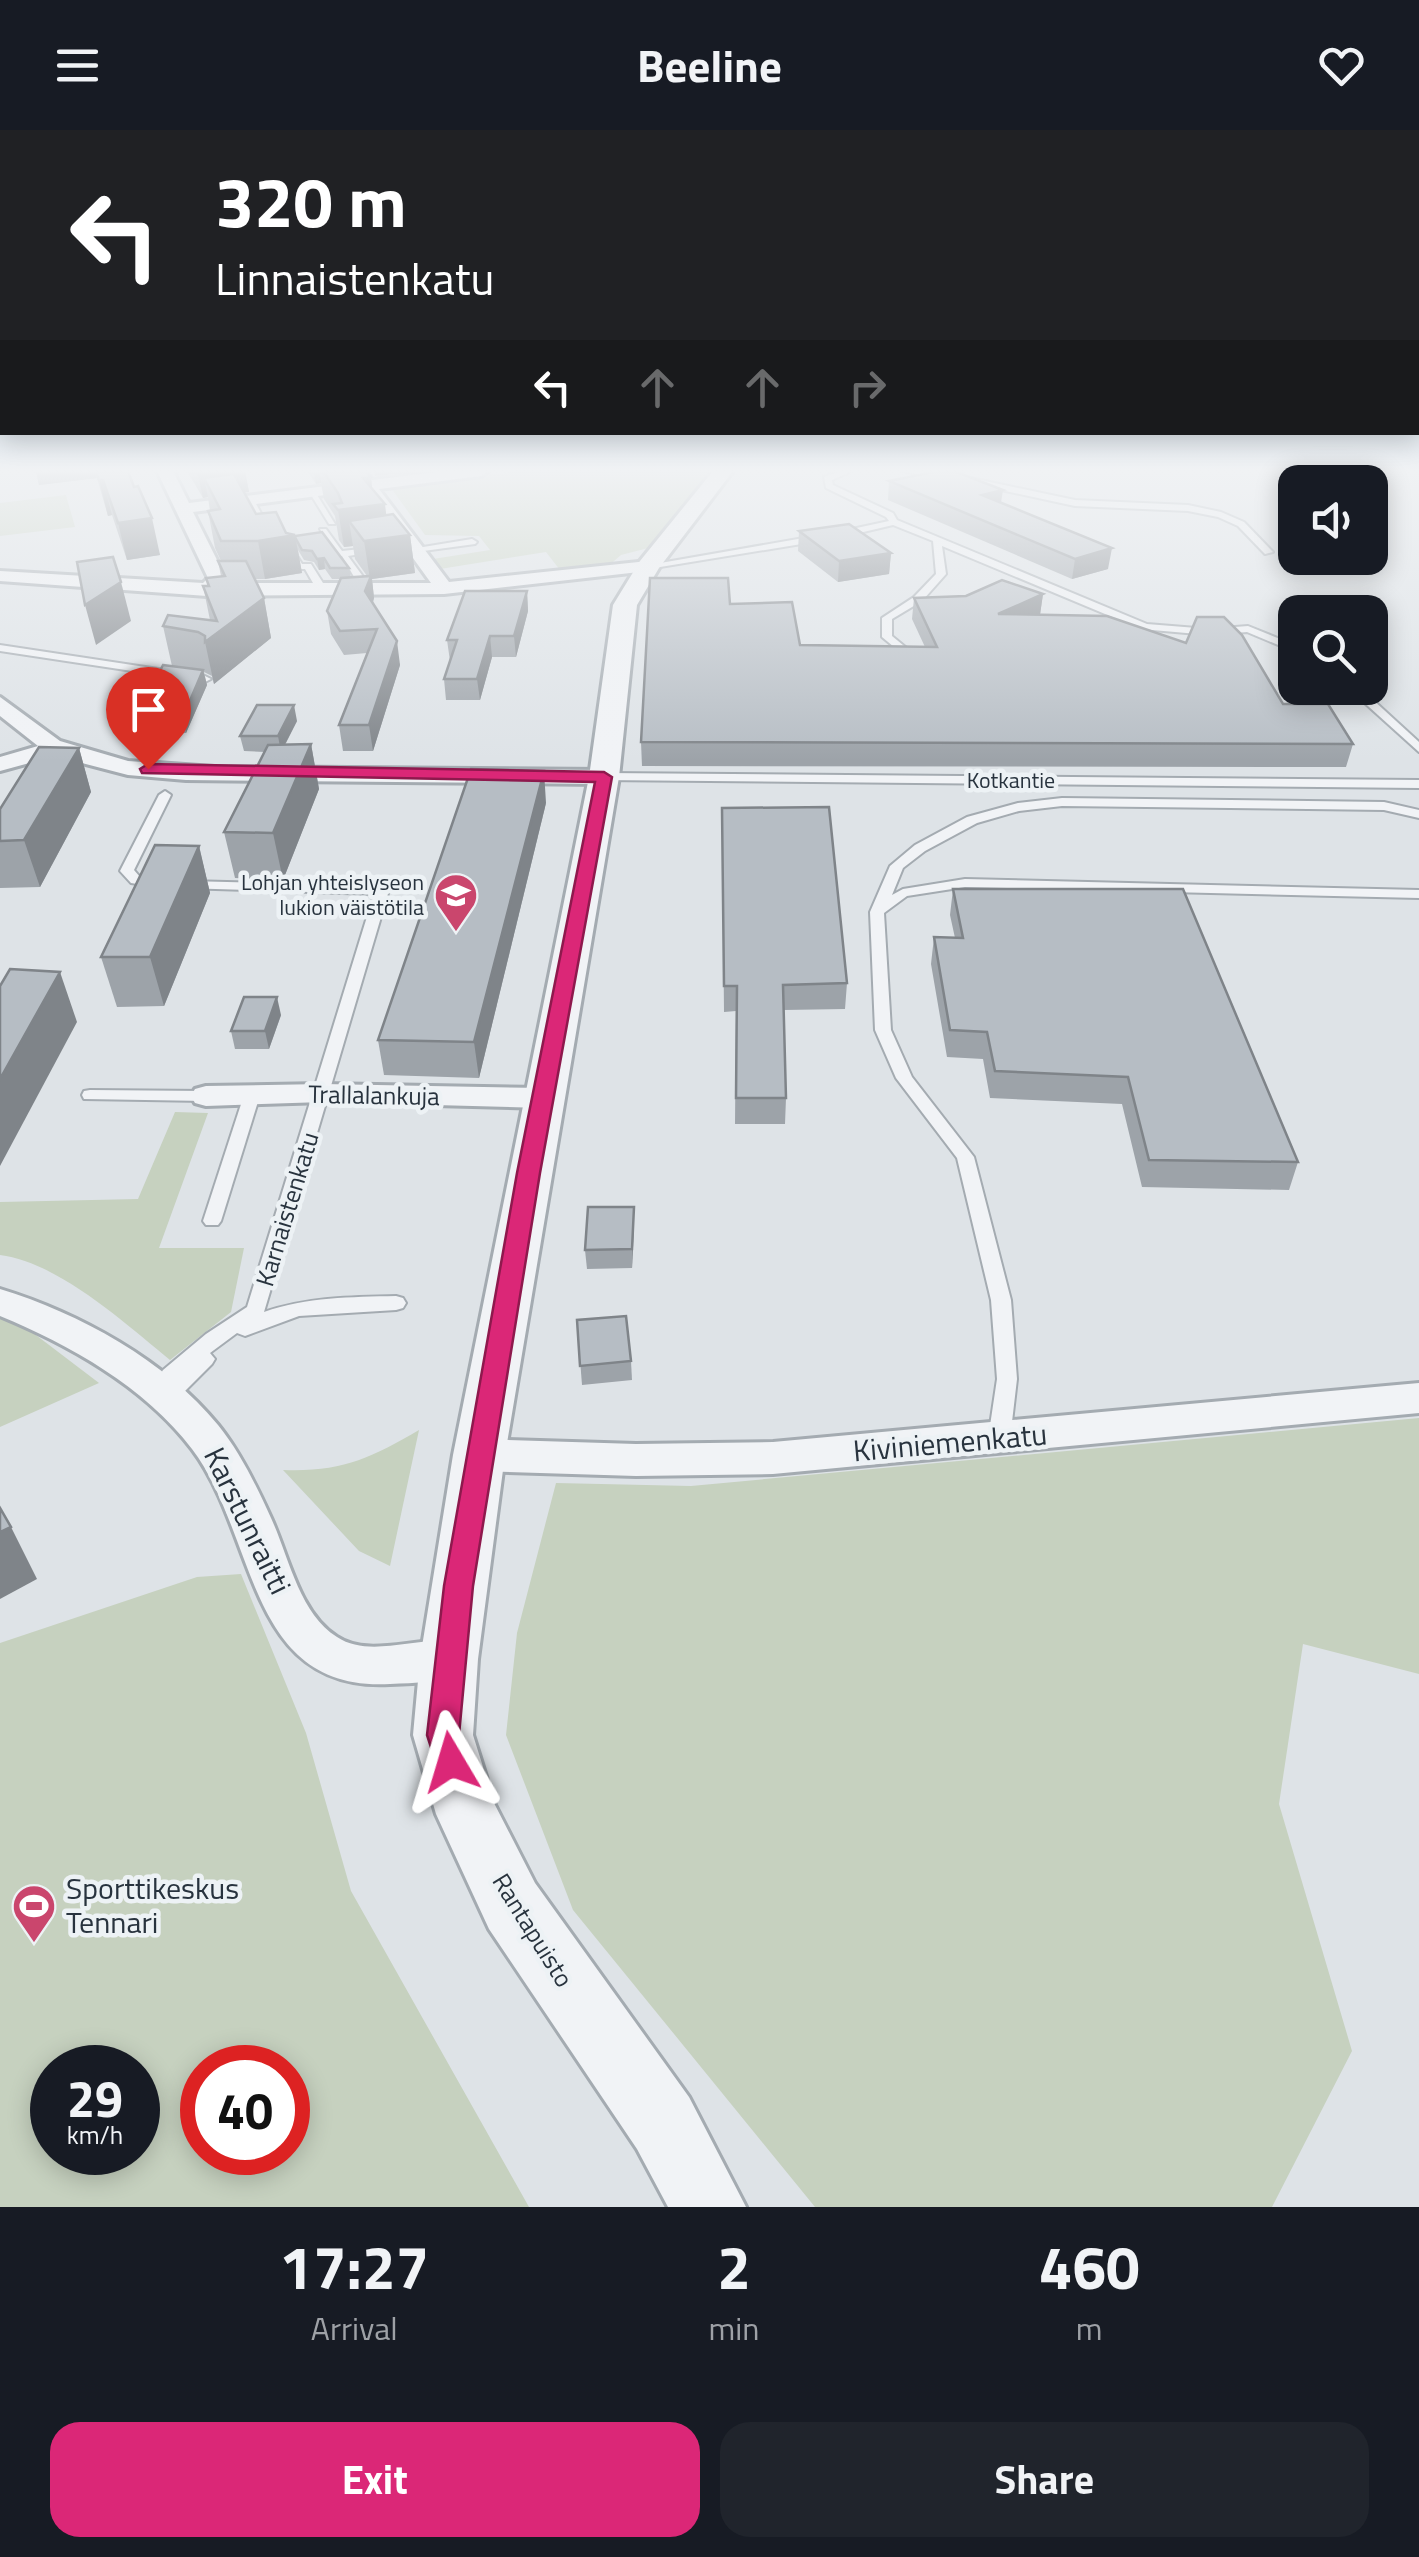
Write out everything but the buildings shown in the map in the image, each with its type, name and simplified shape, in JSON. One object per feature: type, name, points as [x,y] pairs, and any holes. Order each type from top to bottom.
[{"type":"street","points":[[207,590],[216,578],[212,568]]},
{"type":"street","points":[[429,568],[444,588]]},
{"type":"street","points":[[0,576],[207,590],[314,590],[444,588],[630,568]]},
{"type":"street","name":"Rantapuisto","points":[[647,568],[625,605],[604,777],[479,1455],[449,1658],[443,1735],[466,1814],[512,1906],[663,2124],[708,2207]]},
{"type":"street","points":[[0,703],[22,725],[56,748],[121,766],[201,773],[604,777]]},
{"type":"street","points":[[0,764],[56,748]]},
{"type":"street","name":"Trallalankuja","points":[[206,1096],[323,1093],[542,1098]]},
{"type":"street","name":"Karstunraitti","points":[[0,1302],[49,1321],[142,1377],[167,1386],[206,1437],[249,1514],[300,1631],[321,1652],[344,1662],[378,1664],[449,1658]]},
{"type":"street","name":"Kiviniemenkatu","points":[[479,1455],[636,1460],[773,1458],[1419,1398]]},
{"type":"lane","points":[[309,568],[318,583],[314,590]]},
{"type":"lane","points":[[353,568],[362,589]]},
{"type":"lane","points":[[917,660],[887,637],[887,618],[918,599],[941,574],[940,568]]},
{"type":"lane","points":[[1004,568],[1145,627],[1209,632],[1248,629],[1278,642]]},
{"type":"lane","points":[[0,648],[206,679]]},
{"type":"lane","points":[[1372,705],[1419,748]]},
{"type":"lane","name":"Kotkantie","points":[[604,777],[1419,784]]},
{"type":"lane","name":"Karnaistenkatu","points":[[165,795],[127,871],[136,880],[382,890],[255,1311],[213,1339],[167,1386]]},
{"type":"lane","points":[[999,1439],[1007,1378],[1002,1300],[966,1157],[904,1078],[883,1030],[877,913],[897,866],[920,848],[972,820],[1018,806],[1062,802],[1384,806],[1419,814]]},
{"type":"lane","points":[[877,913],[903,893],[965,883],[1419,894]]},
{"type":"lane","points":[[90,1095],[206,1096]]},
{"type":"lane","points":[[212,1221],[252,1095]]},
{"type":"lane","points":[[167,1386],[219,1345],[261,1319],[314,1307],[396,1303]]},
{"type":"green space","points":[[175,1112],[208,1113],[159,1248],[244,1248],[231,1312],[170,1360],[68,1282],[45,1269],[0,1255],[0,1202],[138,1199]]},
{"type":"green space","points":[[0,1318],[28,1329],[99,1383],[0,1427]]},
{"type":"green space","points":[[1419,1418],[1419,1674],[1303,1644],[1279,1804],[1352,2051],[1272,2207],[815,2207],[573,1910],[506,1735],[517,1633],[556,1483],[691,1486]]},
{"type":"green space","points":[[419,1430],[390,1566],[359,1551],[283,1470],[322,1469],[354,1462]]},
{"type":"green space","points":[[241,1574],[306,1733],[351,1891],[529,2207],[0,2207],[0,1643],[197,1577]]},
{"type":"place","name":"Lohjan yhteislyseon lukion väistötila","points":[[456,933]]},
{"type":"place","name":"Sporttikeskus Tennari","points":[[34,1944]]},
{"type":"route","points":[[148,769],[256,774],[604,777],[528,1173],[458,1586],[443,1735],[451,1762]]}]
